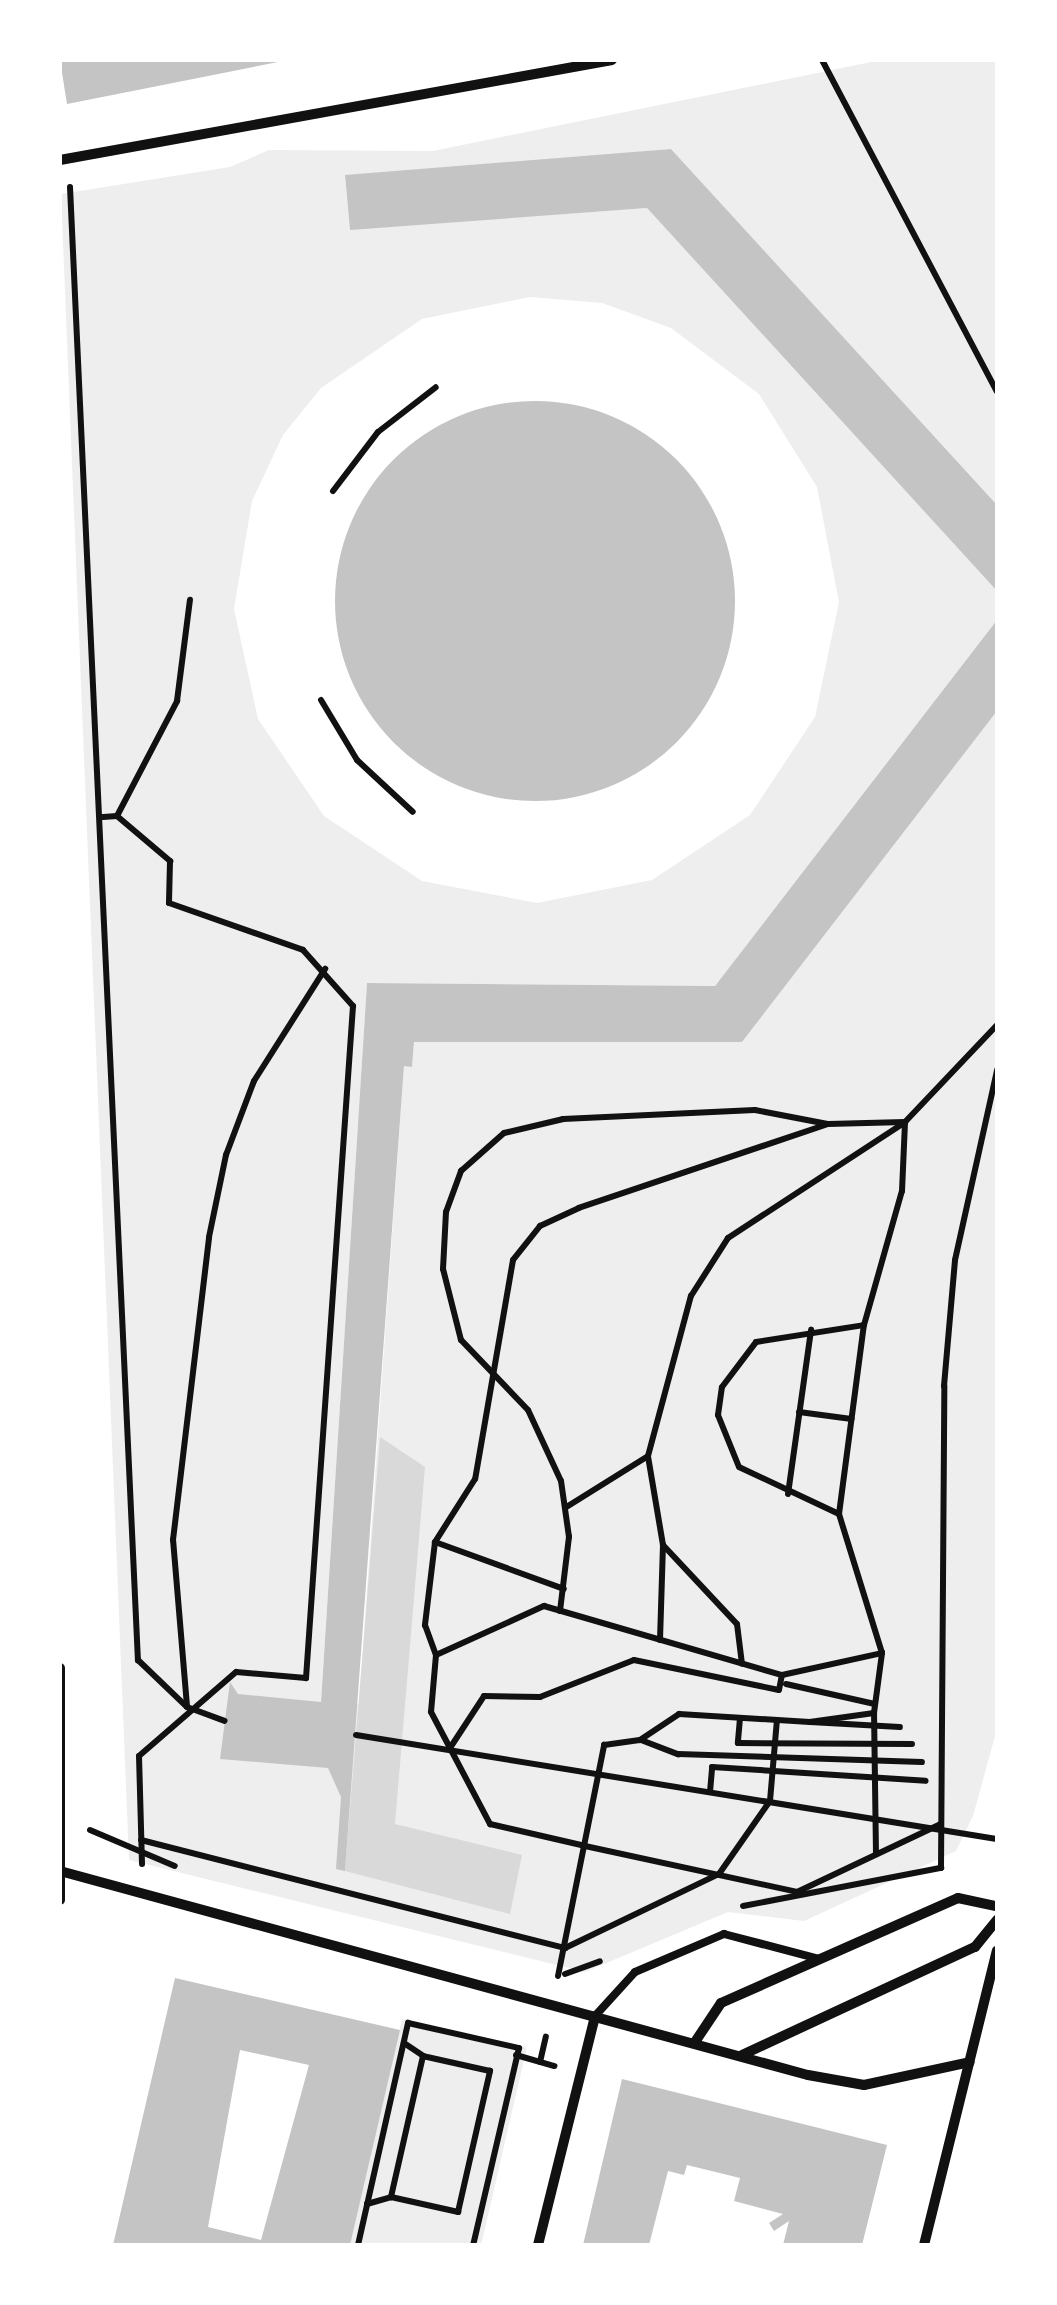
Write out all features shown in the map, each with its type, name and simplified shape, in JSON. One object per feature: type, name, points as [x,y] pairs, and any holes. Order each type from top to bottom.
[{"type":"street","points":[[64,159],[612,60]]},
{"type":"street","points":[[60,1668],[64,1822],[60,1900]]},
{"type":"street","points":[[62,1872],[741,2056],[864,2085],[970,2062]]},
{"type":"street","points":[[695,2042],[720,2003],[958,1898],[997,1906]]},
{"type":"street","points":[[741,2056],[975,1947],[997,1920]]},
{"type":"street","points":[[924,2245],[997,1950]]},
{"type":"street","points":[[538,2245],[595,2016]]},
{"type":"lane","points":[[595,2016],[635,1972],[724,1934],[820,1959]]},
{"type":"path","points":[[822,60],[997,392]]},
{"type":"path","points":[[64,159],[103,817],[138,1660],[187,1708],[225,1721]]},
{"type":"path","points":[[333,491],[378,432],[436,387]]},
{"type":"path","points":[[117,816],[177,701],[190,600]]},
{"type":"path","points":[[321,700],[357,760],[413,812]]},
{"type":"path","points":[[103,817],[117,816],[170,862],[169,904],[304,950],[353,1006],[306,1678],[236,1672],[187,1708],[139,1756],[144,1894]]},
{"type":"path","points":[[187,1708],[173,1540],[210,1238],[226,1155],[254,1081],[324,969]]},
{"type":"path","points":[[660,1640],[663,1545],[648,1456],[690,1296],[728,1238],[905,1122],[997,1025]]},
{"type":"path","points":[[724,1913],[941,1868],[944,1386],[955,1260],[997,1070]]},
{"type":"path","points":[[560,1611],[568,1506],[528,1410],[489,1375],[461,1340],[443,1269],[446,1212],[461,1171],[504,1132],[563,1119],[755,1110],[828,1124],[905,1122]]},
{"type":"path","points":[[876,1854],[874,1708],[882,1653],[838,1514],[864,1325],[902,1192],[905,1122]]},
{"type":"path","points":[[828,1124],[540,1226],[513,1260],[489,1375],[475,1480],[436,1542],[424,1626],[436,1656],[431,1712],[490,1824],[584,1846],[797,1892],[942,1824]]},
{"type":"path","points":[[838,1514],[788,1494],[739,1467],[718,1415],[722,1387],[756,1342],[810,1330],[864,1325]]},
{"type":"path","points":[[788,1494],[810,1330]]},
{"type":"path","points":[[799,1412],[852,1419]]},
{"type":"path","points":[[568,1506],[648,1456]]},
{"type":"path","points":[[436,1542],[564,1590]]},
{"type":"path","points":[[663,1545],[736,1624],[742,1664]]},
{"type":"path","points":[[436,1656],[544,1606],[782,1676],[882,1653]]},
{"type":"path","points":[[450,1748],[484,1696],[540,1697],[634,1660],[779,1690],[786,1684]]},
{"type":"path","points":[[782,1676],[786,1684],[874,1708]]},
{"type":"path","points":[[810,1722],[874,1708]]},
{"type":"path","points":[[565,1948],[604,1745],[640,1740],[679,1714],[900,1727]]},
{"type":"path","points":[[740,1718],[738,1743],[912,1744]]},
{"type":"path","points":[[141,1840],[565,1948],[719,1874],[770,1801],[777,1720]]},
{"type":"path","points":[[356,1736],[942,1824],[997,1840]]},
{"type":"path","points":[[640,1740],[678,1754],[922,1762]]},
{"type":"path","points":[[710,1792],[712,1766],[926,1781]]},
{"type":"path","points":[[64,1822],[142,1850],[188,1872]]},
{"type":"path","points":[[541,1972],[558,1977],[613,1956]]},
{"type":"path","points":[[358,2245],[408,2023],[519,2048],[473,2245]]},
{"type":"path","points":[[367,2204],[392,2197],[458,2212],[490,2071],[423,2056],[404,2043]]},
{"type":"path","points":[[392,2197],[423,2056]]},
{"type":"shaded area","points":[[881,60],[997,60],[997,505],[671,149],[345,178],[350,229],[647,208],[997,591],[997,620],[715,986],[367,983],[321,1701],[359,1704],[404,1066],[412,1066],[414,1042],[742,1042],[997,711],[997,1729],[973,1816],[956,1851],[804,1921],[728,1912],[585,1972],[129,1860],[61,194],[230,167],[269,150],[433,151]],"holes":[[[530,297],[602,303],[671,328],[759,394],[817,487],[839,602],[815,717],[750,815],[652,880],[537,903],[422,881],[324,816],[258,719],[234,609],[252,501],[283,435],[321,388],[422,319]]]},
{"type":"shaded area","points":[[380,1437],[425,1467],[395,1824],[522,1855],[510,1914],[345,1871]]},
{"type":"shaded area","points":[[402,2019],[527,2048],[481,2245],[350,2245]]},
{"type":"building","points":[[60,60],[278,60],[278,62],[67,104]]},
{"type":"building","points":[[671,149],[997,505],[997,591],[647,208],[350,230],[345,175]]},
{"type":"building","points":[[535,401],[574,405],[611,417],[646,435],[676,460],[701,490],[719,525],[731,562],[735,601],[731,640],[719,677],[701,712],[676,742],[646,767],[611,785],[574,797],[535,801],[496,797],[459,785],[424,767],[394,742],[369,712],[351,677],[339,640],[335,601],[339,562],[351,525],[369,490],[394,460],[424,435],[459,417],[496,405]]},
{"type":"building","points":[[997,620],[997,711],[742,1042],[414,1042],[412,1067],[404,1066],[345,1871],[336,1869],[341,1797],[328,1768],[220,1759],[230,1682],[238,1694],[321,1702],[367,983],[715,986]]},
{"type":"building","points":[[175,1978],[400,2030],[350,2245],[113,2245]],"holes":[[[240,2050],[309,2065],[261,2240],[208,2227]]]},
{"type":"building","points":[[622,2079],[887,2145],[862,2245],[783,2245],[789,2221],[774,2231],[769,2223],[783,2214],[734,2201],[740,2178],[687,2165],[684,2175],[668,2171],[649,2245],[583,2245]]}]
